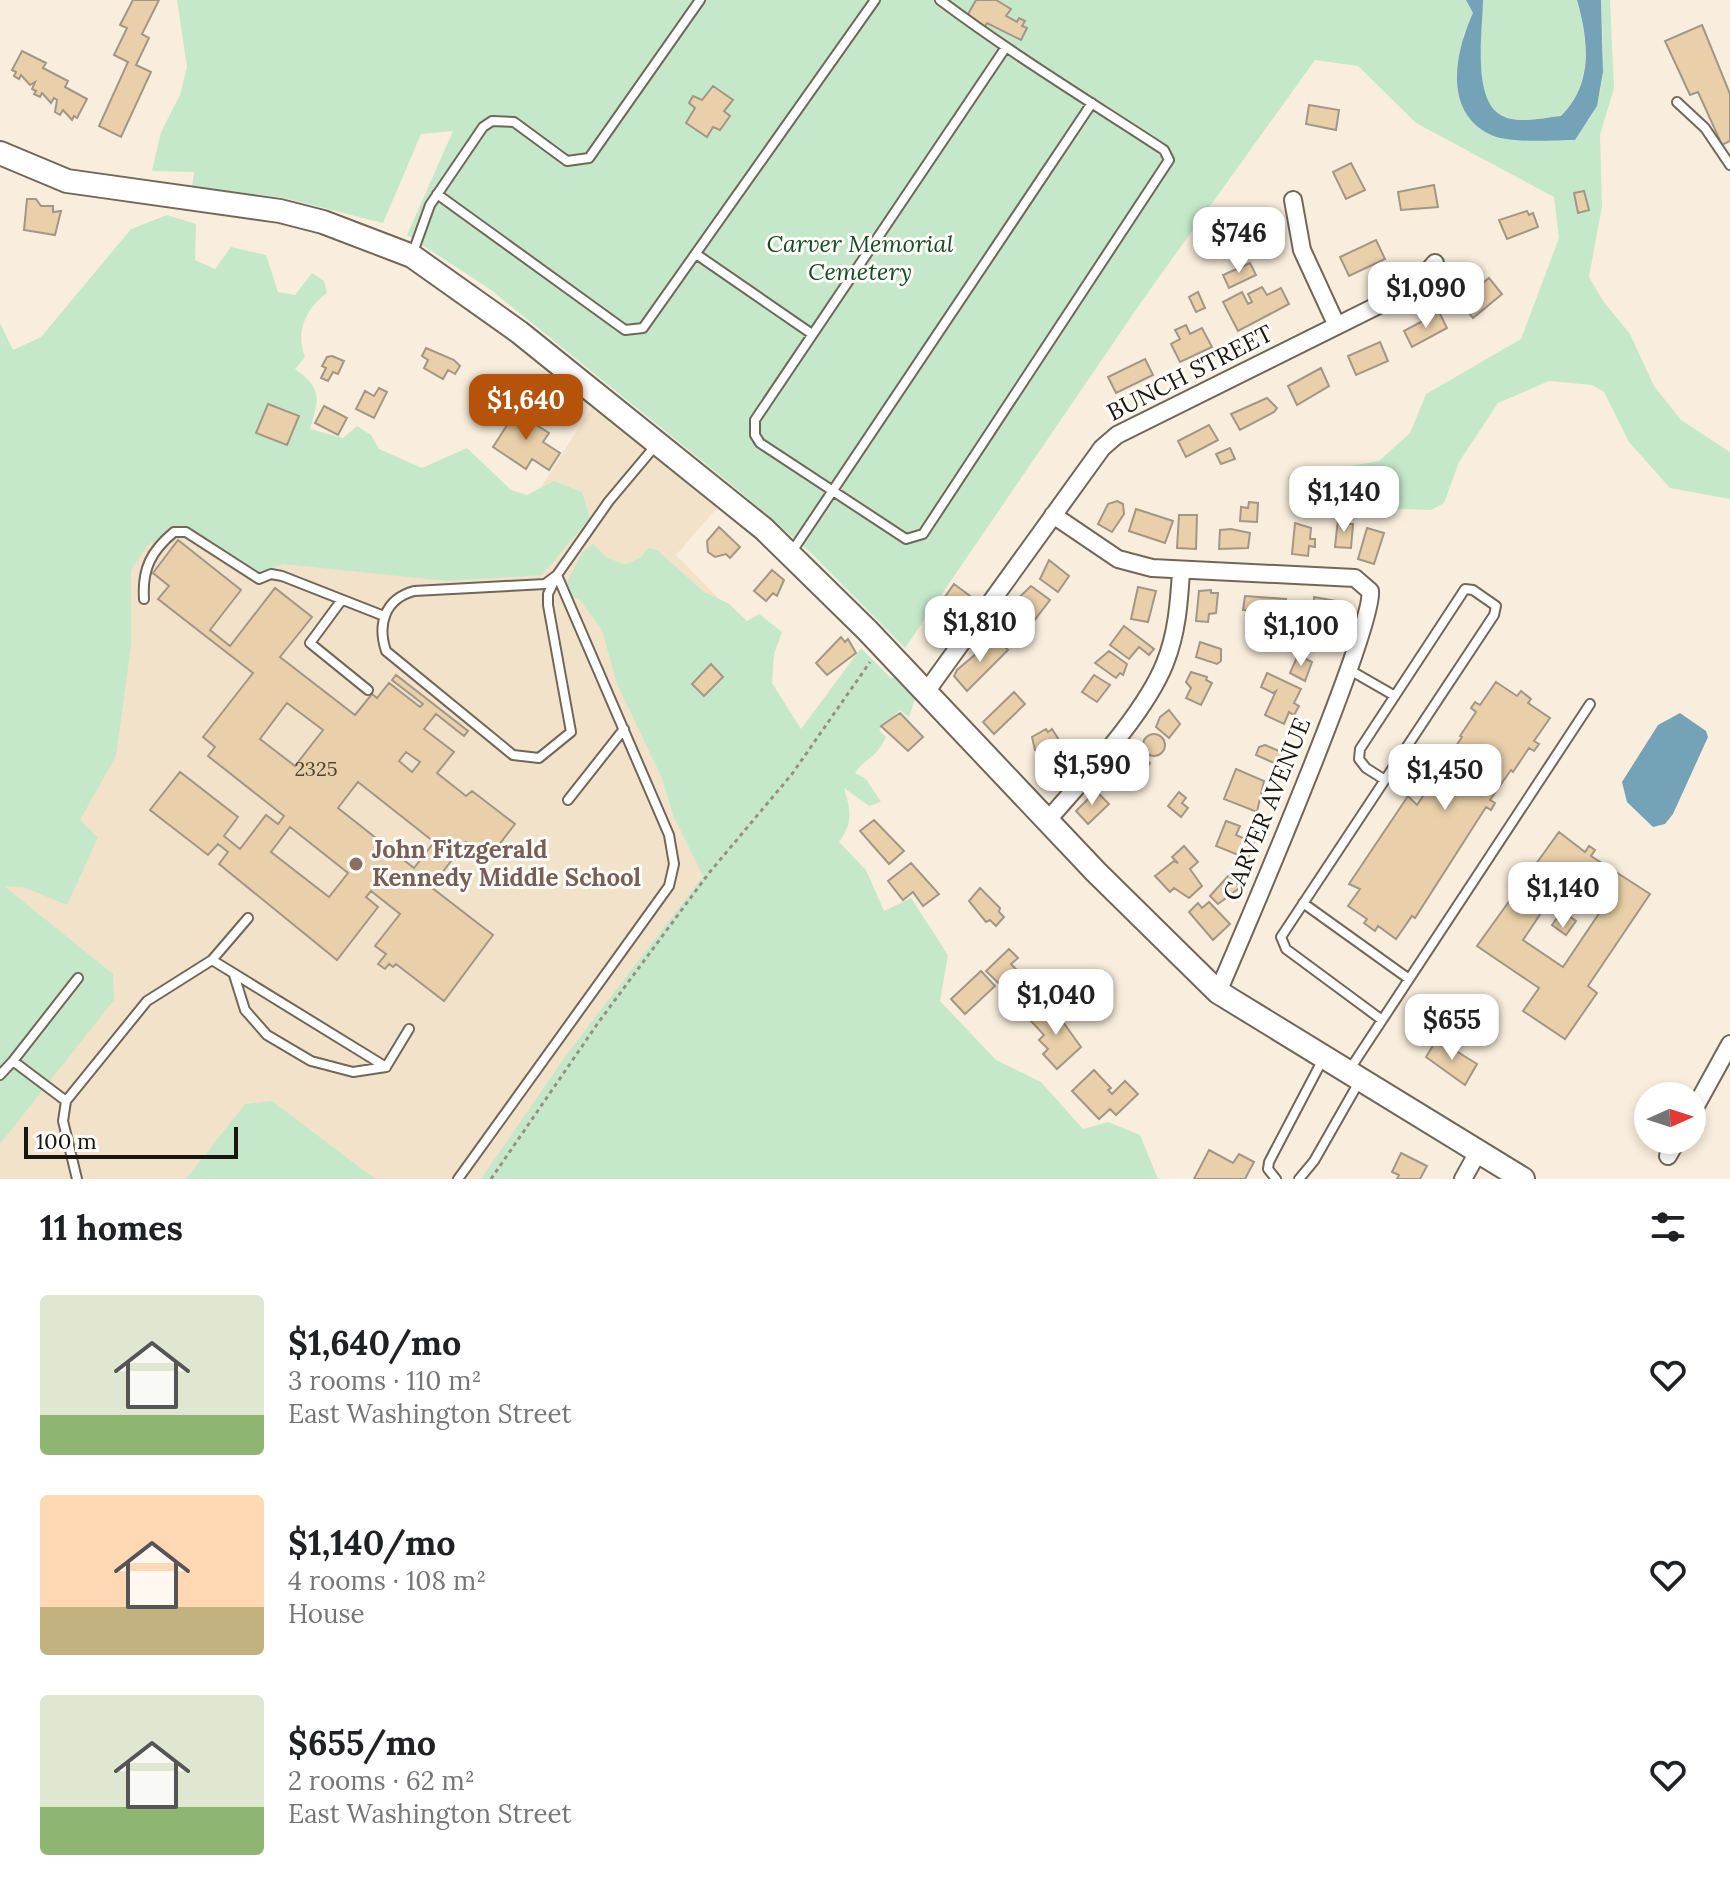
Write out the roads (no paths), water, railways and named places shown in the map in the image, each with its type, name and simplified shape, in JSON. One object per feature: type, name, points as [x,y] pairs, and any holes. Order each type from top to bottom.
[{"type":"main road","points":[[0,153],[33,169],[98,187],[309,218],[369,237],[412,256],[519,332],[790,554],[882,645],[1047,821],[1218,992],[1523,1179]]},
{"type":"street","points":[[1293,200],[1302,250],[1337,326]]},
{"type":"street","name":"BUNCH STREET","points":[[926,692],[1102,448],[1117,435],[1413,288],[1435,263]]},
{"type":"street","points":[[1047,821],[1099,760],[1164,666],[1178,616],[1181,572],[1118,559],[1053,515]]},
{"type":"street","name":"CARVER AVENUE","points":[[1181,572],[1355,578],[1365,584],[1371,596],[1348,669],[1218,992]]},
{"type":"street","points":[[1706,1088],[1730,1044]]},
{"type":"street","points":[[1463,1179],[1478,1152]]},
{"type":"lane","points":[[412,256],[437,194],[483,127],[492,121],[514,122],[567,161],[589,158],[700,0]]},
{"type":"lane","points":[[437,194],[625,330],[643,328],[875,0]]},
{"type":"lane","points":[[940,0],[1164,150],[1169,160],[923,534],[915,539],[900,538],[760,443],[753,427],[812,334],[1006,47]]},
{"type":"lane","points":[[1677,102],[1705,128],[1730,165]]},
{"type":"lane","points":[[790,554],[1092,103]]},
{"type":"lane","points":[[696,254],[812,334]]},
{"type":"lane","points":[[557,575],[536,587],[401,594],[384,616],[383,642],[392,659],[513,755],[539,758],[571,732],[548,594],[557,575],[609,501],[657,445]]},
{"type":"lane","points":[[144,599],[143,581],[149,558],[174,532],[186,532],[259,579],[282,576],[384,616]]},
{"type":"lane","points":[[458,1179],[669,886],[674,864],[669,835],[557,575]]},
{"type":"lane","points":[[1382,1020],[1286,949],[1281,937],[1303,903],[1385,780],[1494,615],[1496,606],[1473,590],[1465,589],[1360,749],[1359,759],[1366,768],[1385,780]]},
{"type":"lane","points":[[341,601],[310,643],[368,690]]},
{"type":"lane","points":[[1348,669],[1395,696]]},
{"type":"lane","points":[[1299,1179],[1314,1161],[1382,1020],[1590,704]]},
{"type":"lane","points":[[568,800],[624,729]]},
{"type":"lane","points":[[1303,903],[1409,979]]},
{"type":"lane","points":[[77,1179],[63,1121],[66,1101],[147,1001],[212,960],[248,918]]},
{"type":"lane","points":[[212,960],[386,1067]]},
{"type":"lane","points":[[234,974],[245,1010],[267,1035],[311,1061],[353,1072],[386,1067]]},
{"type":"lane","points":[[0,1075],[78,978]]},
{"type":"lane","points":[[386,1067],[409,1029]]},
{"type":"lane","points":[[1276,1179],[1268,1169],[1269,1162],[1323,1058]]},
{"type":"lane","points":[[13,1061],[66,1101]]},
{"type":"water","points":[[1466,0],[1483,0],[1481,60],[1485,92],[1499,114],[1521,120],[1561,116],[1571,104],[1579,90],[1586,62],[1584,31],[1577,0],[1601,0],[1603,72],[1597,106],[1575,140],[1507,139],[1489,134],[1474,123],[1464,110],[1457,78],[1462,44],[1473,13]]},
{"type":"water","points":[[1680,713],[1706,731],[1708,737],[1673,814],[1665,824],[1653,827],[1627,802],[1622,782],[1658,725]]},
{"type":"place","name":"John Fitzgerald Kennedy Middle School","points":[[356,864]]},
{"type":"park label","name":"Carver Memorial Cemetery","points":[[860,258]]}]
